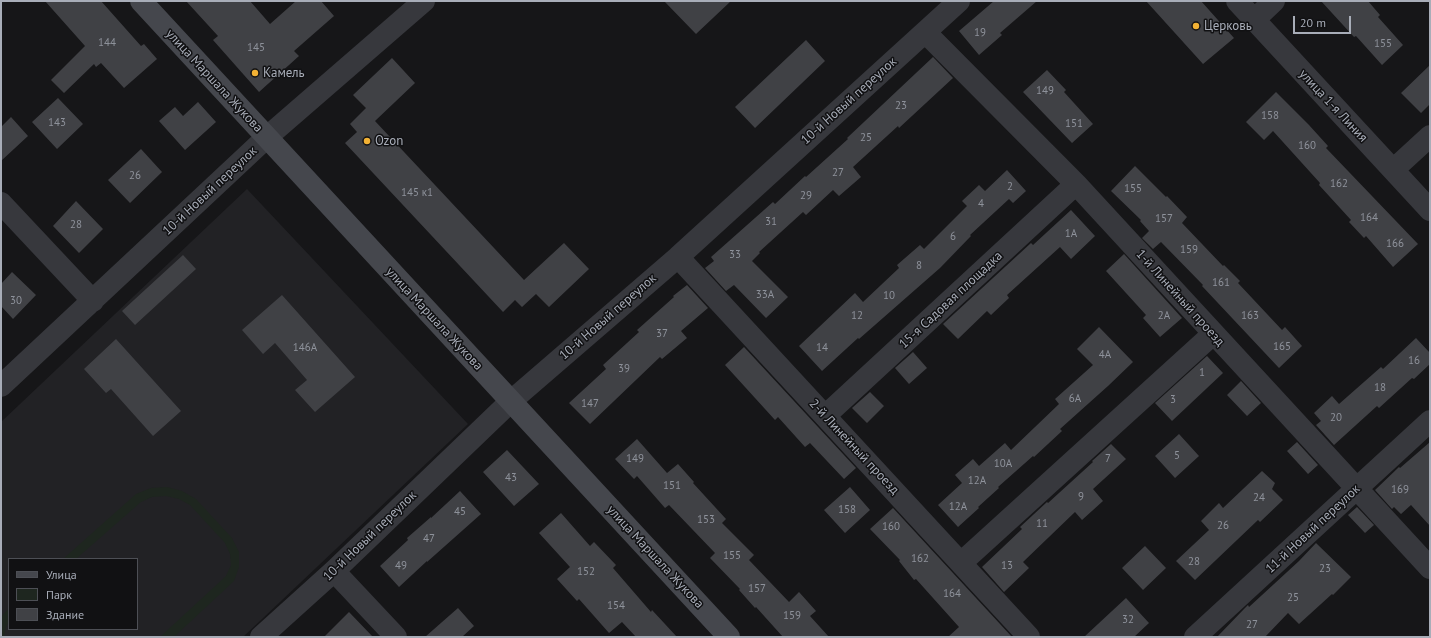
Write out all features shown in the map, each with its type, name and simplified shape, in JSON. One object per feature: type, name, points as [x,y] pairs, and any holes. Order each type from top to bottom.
[{"type":"main road","name":"улица Маршала Жукова","points":[[141,1],[510,402],[729,637]]},
{"type":"street","name":"10-й Новый переулок","points":[[1,386],[266,138],[424,1]]},
{"type":"street","name":"10-й Новый переулок","points":[[261,637],[334,570],[510,402],[678,257],[959,1]]},
{"type":"street","name":"улица 1-я Линия","points":[[1237,1],[1430,210]]},
{"type":"street","points":[[1254,20],[1274,1]]},
{"type":"street","name":"1-й Линейный проезд","points":[[925,32],[1076,184],[1430,568]]},
{"type":"street","points":[[1393,170],[1430,136]]},
{"type":"street","name":"15-я Садовая площадка","points":[[825,416],[1076,184]]},
{"type":"street","points":[[1,203],[93,301]]},
{"type":"street","name":"2-й Линейный проезд","points":[[678,257],[1029,637]]},
{"type":"street","points":[[961,563],[1213,334]]},
{"type":"street","name":"11-й Новый переулок","points":[[1195,637],[1430,422]]},
{"type":"street","points":[[334,570],[396,637]]},
{"type":"shaded area","points":[[247,189],[468,424],[243,637],[1,637],[1,422]]},
{"type":"green space","points":[[167,487],[182,491],[196,499],[232,538],[239,552],[239,567],[234,581],[174,637],[160,637],[226,576],[231,565],[230,554],[225,543],[190,505],[179,499],[166,496],[152,497],[141,502],[77,558],[64,558],[136,494],[151,488]]},
{"type":"green space","points":[[8,609],[8,623],[4,637],[1,637],[1,617]]},
{"type":"building","points":[[45,1],[101,1],[141,46],[144,44],[157,59],[124,88],[101,63],[96,67],[94,64],[64,93],[51,80],[85,46]]},
{"type":"building","points":[[186,1],[250,1],[270,24],[296,1],[321,1],[334,16],[294,51],[299,56],[259,92],[213,40],[218,36]]},
{"type":"building","points":[[664,1],[731,1],[696,34]]},
{"type":"building","points":[[994,1],[1037,1],[1000,33],[1002,35],[979,55],[959,31]]},
{"type":"building","name":"Церковь","points":[[1146,1],[1201,1],[1234,38],[1203,64]]},
{"type":"building","points":[[1321,1],[1368,1],[1380,15],[1378,17],[1403,45],[1382,65]]},
{"type":"building","points":[[806,40],[825,61],[755,128],[735,107]]},
{"type":"building","points":[[933,57],[953,78],[899,128],[898,126],[853,167],[861,177],[839,196],[833,190],[806,215],[803,212],[759,252],[760,253],[752,261],[788,297],[766,318],[734,285],[726,291],[705,268],[714,261],[711,257],[773,202],[775,204],[805,176],[806,177],[848,139],[847,138]]},
{"type":"building","points":[[392,58],[415,83],[375,121],[524,280],[564,243],[589,269],[549,307],[536,294],[522,307],[515,300],[503,312],[345,143],[357,132],[350,124],[366,108],[353,95]]},
{"type":"building","points":[[1430,65],[1430,104],[1421,113],[1401,93]]},
{"type":"building","points":[[1047,70],[1066,90],[1064,92],[1093,124],[1072,143],[1023,92]]},
{"type":"building","points":[[1276,92],[1328,146],[1326,148],[1418,244],[1393,267],[1366,236],[1364,238],[1349,222],[1351,220],[1273,131],[1264,140],[1246,122]]},
{"type":"building","points":[[58,98],[83,124],[57,149],[32,122]]},
{"type":"building","points":[[198,102],[216,122],[185,150],[159,121],[175,107],[183,116]]},
{"type":"building","points":[[11,117],[28,136],[1,161],[1,127]]},
{"type":"building","points":[[141,149],[162,172],[130,203],[108,180]]},
{"type":"building","points":[[1135,166],[1187,217],[1182,223],[1223,266],[1224,265],[1240,281],[1238,283],[1282,330],[1285,327],[1302,346],[1279,368],[1202,286],[1203,285],[1161,242],[1153,249],[1142,238],[1149,231],[1140,221],[1141,220],[1111,191]]},
{"type":"building","points":[[1007,170],[1026,191],[1013,203],[1009,199],[970,235],[971,236],[940,268],[822,371],[799,346],[855,293],[863,302],[899,268],[897,265],[920,245],[924,249],[967,206],[962,201],[979,185],[985,191]]},
{"type":"building","points":[[76,201],[103,229],[79,253],[53,226]]},
{"type":"building","points":[[1071,210],[1095,236],[1071,259],[1060,247],[1007,295],[1009,298],[991,315],[987,311],[958,339],[943,324],[1031,243],[1033,245]]},
{"type":"building","points":[[1124,254],[1182,318],[1160,337],[1143,318],[1146,315],[1106,271]]},
{"type":"building","points":[[183,255],[196,269],[135,325],[122,311]]},
{"type":"building","points":[[12,272],[36,295],[13,319],[1,306],[1,284]]},
{"type":"building","points":[[687,285],[708,308],[681,331],[687,338],[662,359],[660,357],[590,424],[569,403],[606,369],[603,365],[639,332],[637,330]]},
{"type":"building","points":[[282,295],[355,377],[315,412],[295,390],[307,380],[275,343],[263,354],[242,330]]},
{"type":"building","points":[[1099,327],[1133,362],[1060,429],[1062,431],[1034,457],[1033,456],[998,487],[999,488],[978,507],[979,508],[958,527],[938,505],[962,483],[955,475],[973,459],[979,466],[1005,443],[1011,450],[1059,404],[1055,399],[1093,365],[1077,349]]},
{"type":"building","points":[[1416,338],[1430,353],[1430,364],[1379,408],[1377,406],[1334,445],[1316,425],[1321,421],[1314,413],[1332,396],[1339,404],[1381,367],[1383,369]]},
{"type":"building","points":[[116,339],[181,411],[153,436],[111,389],[106,393],[84,369]]},
{"type":"building","points":[[744,347],[856,468],[844,479],[810,443],[805,447],[778,417],[775,420],[725,365]]},
{"type":"building","points":[[913,352],[927,368],[909,384],[895,368]]},
{"type":"building","points":[[1207,356],[1223,373],[1172,421],[1155,403]]},
{"type":"building","points":[[1241,381],[1261,403],[1247,416],[1227,395]]},
{"type":"building","points":[[870,392],[884,406],[867,423],[852,408]]},
{"type":"building","points":[[1179,434],[1199,456],[1175,478],[1155,456]]},
{"type":"building","points":[[637,439],[667,473],[678,464],[726,519],[722,523],[754,555],[749,560],[789,602],[799,592],[816,611],[810,616],[829,637],[783,637],[710,558],[715,553],[669,505],[665,508],[637,476],[634,479],[615,459]]},
{"type":"building","points":[[1297,442],[1318,465],[1308,474],[1287,451]]},
{"type":"building","points":[[1430,442],[1430,526],[1411,505],[1401,514],[1394,507],[1392,509],[1375,490],[1399,467],[1400,468]]},
{"type":"building","points":[[1111,444],[1126,459],[1093,489],[1103,501],[1082,520],[1075,512],[1023,562],[1029,568],[1004,592],[982,567],[1022,529],[1020,527]]},
{"type":"building","points":[[507,450],[539,484],[514,506],[483,472]]},
{"type":"building","points":[[1262,471],[1275,483],[1272,489],[1283,500],[1260,522],[1258,520],[1195,580],[1176,561],[1209,530],[1201,521],[1219,503],[1223,508]]},
{"type":"building","points":[[850,487],[870,510],[845,533],[824,510]]},
{"type":"building","points":[[460,491],[481,514],[399,587],[380,566],[408,540],[407,538]]},
{"type":"building","points":[[1357,507],[1374,525],[1365,533],[1348,515]]},
{"type":"building","points":[[893,508],[1012,637],[948,637],[959,627],[916,579],[914,580],[899,561],[900,560],[870,529]]},
{"type":"building","points":[[561,513],[590,546],[594,542],[616,565],[613,568],[651,612],[652,610],[677,637],[636,637],[622,622],[609,633],[579,599],[577,601],[557,579],[570,567],[539,533]]},
{"type":"building","points":[[1316,543],[1351,577],[1333,595],[1332,594],[1299,624],[1288,613],[1265,637],[1217,637],[1248,605],[1249,607],[1299,561]]},
{"type":"building","points":[[1145,546],[1166,568],[1143,590],[1122,568]]},
{"type":"building","points":[[1126,598],[1149,623],[1134,637],[1084,637]]},
{"type":"building","points":[[458,608],[474,626],[462,637],[425,637]]},
{"type":"building","points":[[349,612],[373,637],[324,637]]},
{"type":"place","name":"Церковь","points":[[1196,26]]},
{"type":"place","name":"Камель","points":[[255,73]]},
{"type":"place","name":"Ozon","points":[[367,141]]}]
